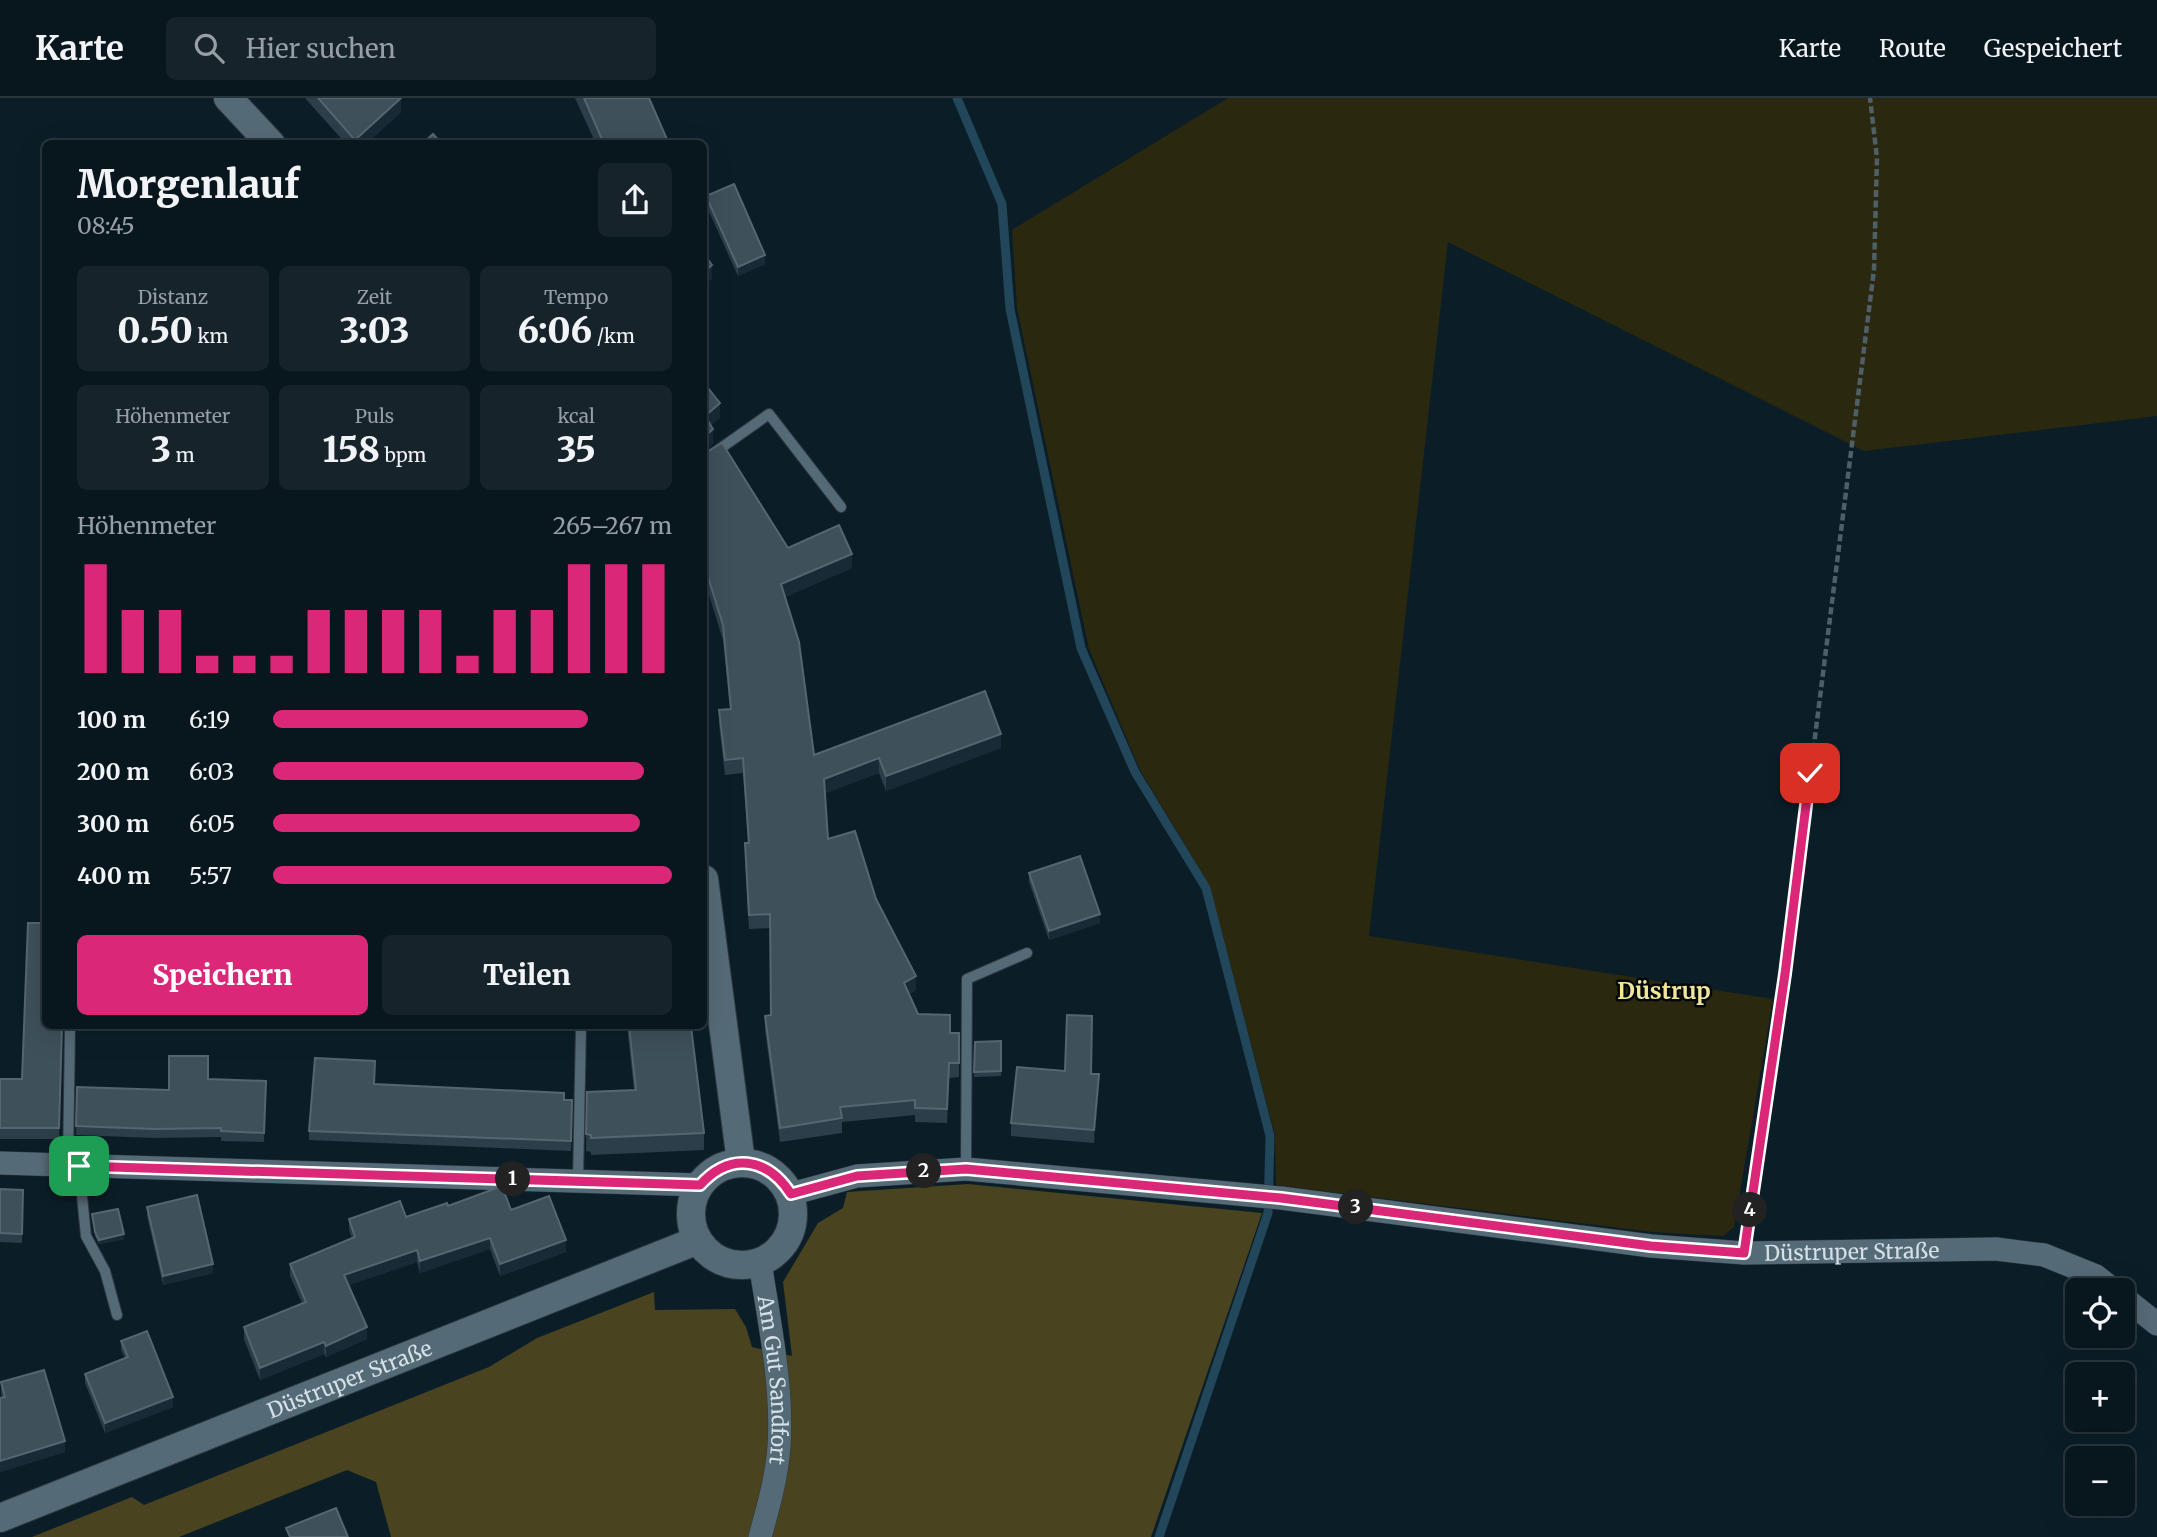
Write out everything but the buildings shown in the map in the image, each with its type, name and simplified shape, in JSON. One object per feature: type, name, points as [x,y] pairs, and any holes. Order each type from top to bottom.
[{"type":"street","points":[[228,98],[267,140]]},
{"type":"street","points":[[707,902],[741,1162]]},
{"type":"street","points":[[741,1162],[756,1164],[771,1171],[782,1181],[791,1194],[794,1211],[793,1227],[786,1242],[775,1255],[760,1262],[739,1265],[718,1259],[706,1251],[692,1226],[691,1212],[693,1198],[711,1173],[725,1165],[741,1162]]},
{"type":"street","points":[[0,1163],[700,1185]]},
{"type":"street","name":"Düstruper Straße","points":[[791,1194],[857,1176],[966,1169],[1281,1198],[1651,1246],[1744,1253],[1996,1249],[2045,1255],[2099,1278]]},
{"type":"street","name":"Düstruper Straße","points":[[0,1518],[698,1240]]},
{"type":"street","name":"Am Gut Sandfort","points":[[760,1262],[778,1389],[779,1446],[760,1537]]},
{"type":"street","points":[[2135,1307],[2157,1324]]},
{"type":"lane","points":[[707,458],[769,414],[841,507]]},
{"type":"lane","points":[[966,1169],[967,979],[1027,953]]},
{"type":"lane","points":[[70,1029],[74,1165],[86,1236],[105,1271],[117,1315]]},
{"type":"lane","points":[[578,1181],[581,1029]]},
{"type":"path","points":[[1744,1253],[1785,974],[1874,270],[1877,158],[1870,98]]},
{"type":"shaded area","points":[[1228,98],[2157,98],[2157,416],[1864,451],[1448,242],[1369,936],[1773,999],[1734,1227],[1723,1236],[1653,1232],[1276,1185],[1275,1135],[1210,886],[1140,770],[1089,649],[1017,308],[1012,230]]},
{"type":"shaded area","points":[[968,1184],[1262,1213],[1151,1537],[391,1537],[376,1482],[347,1470],[179,1537],[32,1537],[132,1497],[144,1505],[489,1367],[537,1338],[654,1292],[655,1310],[735,1309],[746,1327],[752,1347],[792,1356],[783,1282],[818,1223],[843,1208],[847,1192]]},
{"type":"waterway","points":[[957,98],[1002,204],[1010,309],[1081,648],[1135,772],[1206,888],[1270,1136],[1268,1213],[1159,1537]]},
{"type":"district","name":"Düstrup","points":[[1664,990]]},
{"type":"route","points":[[79,1166],[700,1185],[711,1173],[725,1165],[741,1162],[756,1164],[771,1171],[791,1194],[857,1176],[966,1169],[1281,1198],[1651,1246],[1744,1253],[1785,974],[1810,773]]}]
